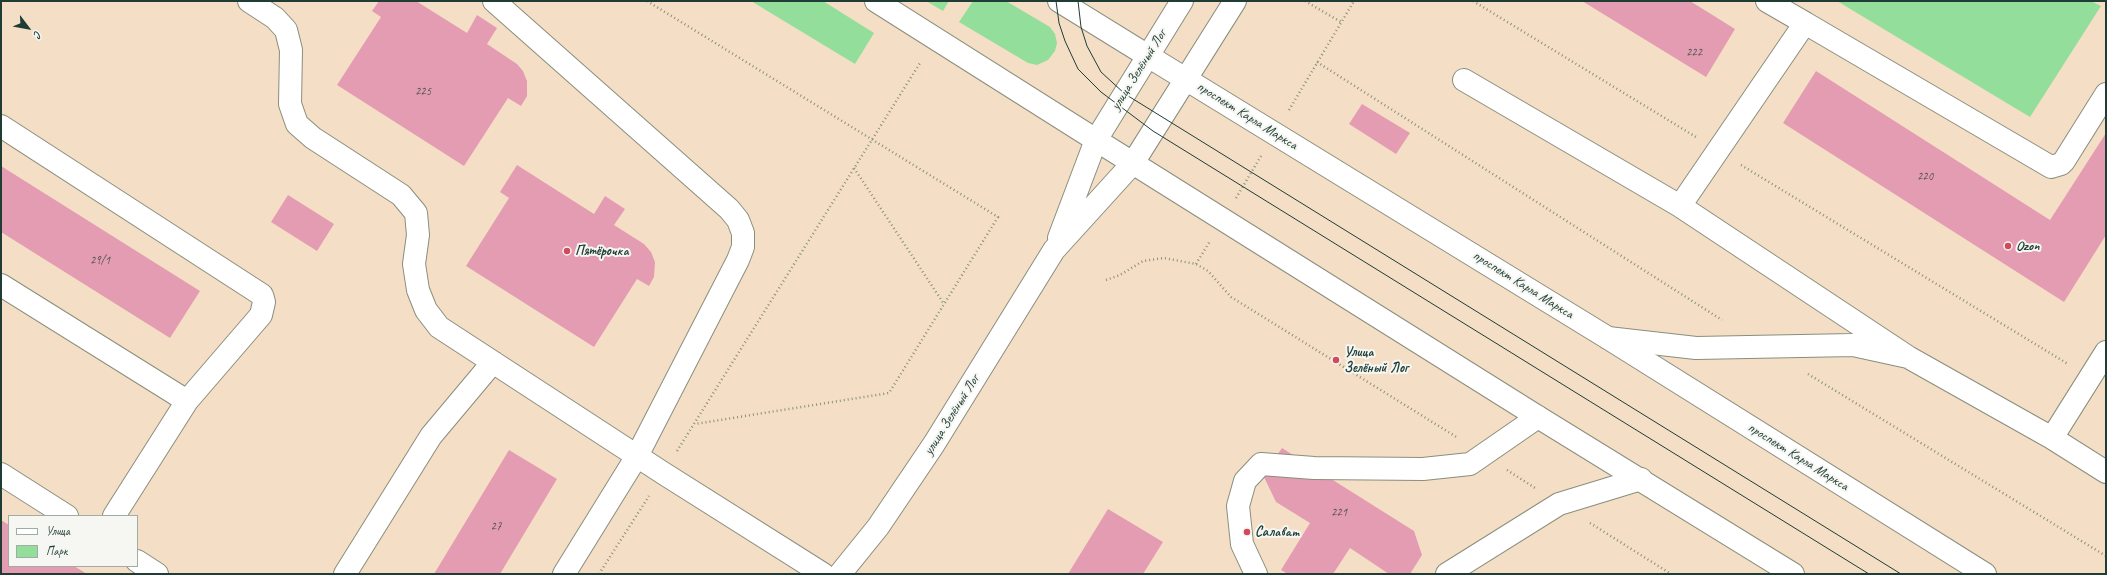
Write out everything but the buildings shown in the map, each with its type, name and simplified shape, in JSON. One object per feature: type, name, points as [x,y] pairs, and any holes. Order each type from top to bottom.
[{"type":"main road","points":[[249,1],[275,18],[286,30],[291,50],[290,104],[297,124],[314,138],[401,195],[416,213],[418,235],[414,264],[418,290],[426,310],[439,327],[663,473],[823,574]]},
{"type":"main road","points":[[494,1],[730,209],[738,220],[743,233],[743,247],[738,260],[637,456],[564,574]]},
{"type":"main road","points":[[876,1],[1538,417],[1793,574]]},
{"type":"main road","name":"проспект Карла Маркса","points":[[1058,1],[1608,338],[1985,574]]},
{"type":"main road","name":"улица Зелёный Лог","points":[[840,574],[878,527],[934,444],[1054,250],[1096,140],[1182,1]]},
{"type":"main road","points":[[1054,250],[1133,163],[1235,1]]},
{"type":"main road","points":[[1767,1],[2051,167],[2061,164],[2064,161],[2106,94]]},
{"type":"main road","points":[[1680,206],[1805,23]]},
{"type":"main road","points":[[1464,80],[1680,206],[1908,357],[2052,438],[2106,472]]},
{"type":"main road","points":[[1,126],[262,295],[264,302],[261,315],[187,401],[115,515]]},
{"type":"main road","points":[[1,285],[187,401]]},
{"type":"main road","points":[[1608,338],[1696,348],[1853,345],[1908,357]]},
{"type":"main road","points":[[2052,438],[2106,352]]},
{"type":"main road","points":[[345,574],[431,436],[493,362]]},
{"type":"main road","points":[[1256,574],[1242,544],[1238,506],[1245,481],[1261,464],[1314,468],[1423,469],[1470,464],[1538,417]]},
{"type":"main road","points":[[1,474],[65,515]]},
{"type":"main road","points":[[1447,574],[1559,504],[1640,479]]},
{"type":"main road","points":[[138,562],[157,574]]},
{"type":"path","points":[[647,1],[998,216],[889,392],[695,424]]},
{"type":"path","points":[[1305,1],[1341,22]]},
{"type":"path","points":[[1196,264],[1354,1]]},
{"type":"path","points":[[1473,1],[2090,378]]},
{"type":"path","points":[[1317,62],[1724,321]]},
{"type":"path","points":[[599,574],[695,424],[920,64]]},
{"type":"path","points":[[854,168],[944,304]]},
{"type":"path","points":[[1106,280],[1120,275],[1143,261],[1164,258],[1196,264],[1208,271],[1231,297],[1484,455]]},
{"type":"path","points":[[1804,372],[2106,556]]},
{"type":"green space","points":[[751,1],[823,1],[874,33],[855,64]]},
{"type":"green space","points":[[926,1],[949,1],[943,11]]},
{"type":"green space","points":[[973,1],[1006,1],[1050,27],[1055,34],[1057,43],[1055,51],[1048,60],[1037,65],[1028,63],[959,22]]},
{"type":"green space","points":[[1837,1],[2091,1],[2101,6],[2030,117]]},
{"type":"tram line","points":[[1056,1],[1059,23],[1065,41],[1078,69],[1101,92],[1153,131],[1869,574]]},
{"type":"tram line","points":[[1078,1],[1081,27],[1087,46],[1101,72],[1125,94],[1901,574]]},
{"type":"place","name":"Ozon","points":[[2008,246]]},
{"type":"place","name":"Пятёрочка","points":[[567,251]]},
{"type":"place","name":"Улица Зелёный Лог","points":[[1336,360]]},
{"type":"place","name":"Салават","points":[[1247,532]]}]
